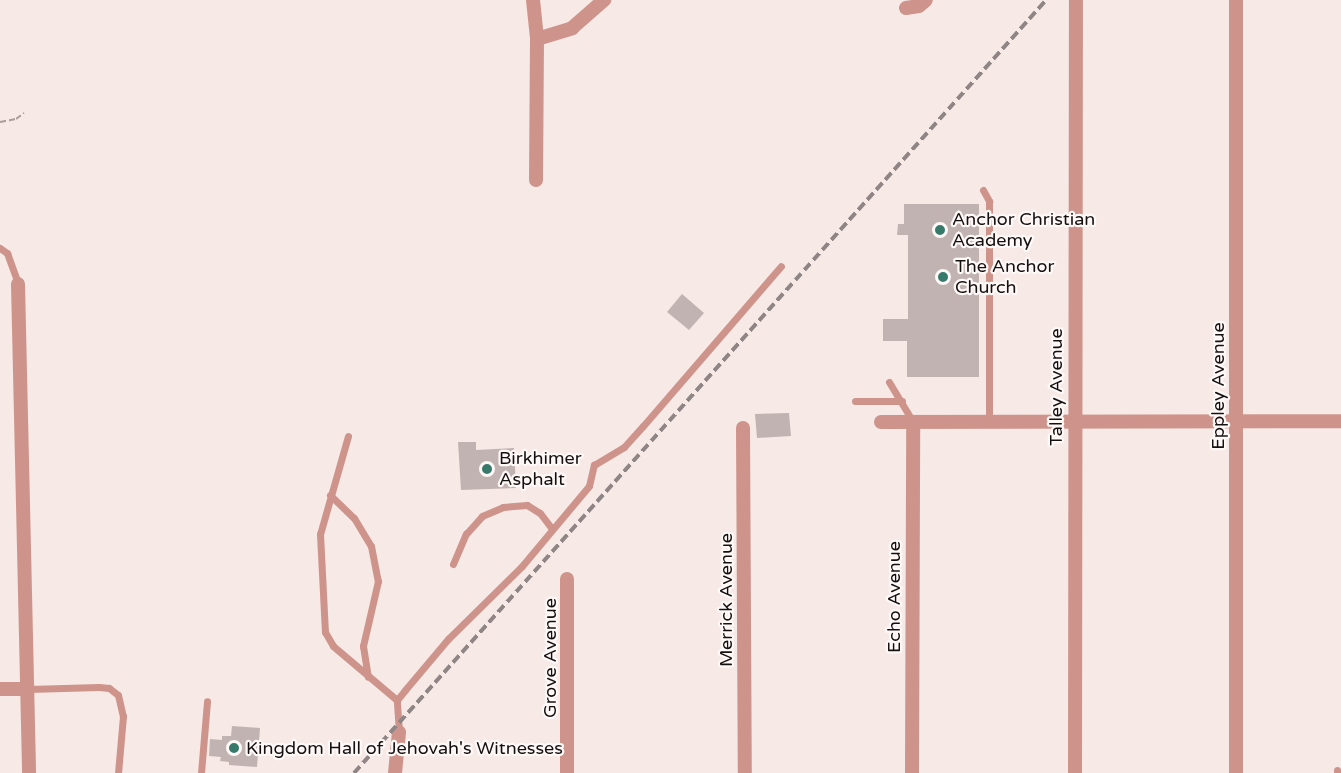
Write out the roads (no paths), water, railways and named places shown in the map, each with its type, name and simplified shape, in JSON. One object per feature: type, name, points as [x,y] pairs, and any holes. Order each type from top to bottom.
[{"type":"street","points":[[533,0],[537,39],[536,180]]},
{"type":"street","points":[[537,39],[572,28],[604,0]]},
{"type":"street","points":[[906,8],[919,6],[926,0]]},
{"type":"street","name":"Eppley Avenue","points":[[1236,0],[1236,773]]},
{"type":"street","name":"Talley Avenue","points":[[1075,773],[1076,1]]},
{"type":"street","points":[[18,284],[29,773]]},
{"type":"street","points":[[881,422],[1341,421]]},
{"type":"street","name":"Echo Avenue","points":[[912,773],[913,422]]},
{"type":"street","name":"Merrick Avenue","points":[[743,428],[745,773]]},
{"type":"street","name":"Grove Avenue","points":[[567,579],[567,773]]},
{"type":"street","points":[[0,689],[28,688]]},
{"type":"street","points":[[395,773],[399,732]]},
{"type":"lane","points":[[983,190],[989,201],[989,421]]},
{"type":"lane","points":[[0,248],[7,253],[18,284]]},
{"type":"lane","points":[[399,732],[397,700],[448,639],[522,566],[589,486],[594,465],[624,447],[781,266]]},
{"type":"lane","points":[[889,382],[913,422]]},
{"type":"lane","points":[[855,401],[902,401]]},
{"type":"lane","points":[[348,436],[320,534],[325,632],[333,646],[397,700]]},
{"type":"lane","points":[[330,495],[354,518],[371,546],[378,581],[363,646],[368,677]]},
{"type":"lane","points":[[453,564],[466,534],[482,516],[503,507],[527,506],[540,513],[552,530]]},
{"type":"lane","points":[[28,688],[99,687],[109,688],[118,695],[123,716],[118,773]]},
{"type":"lane","points":[[201,773],[207,701]]},
{"type":"railway","points":[[354,773],[1046,0]]},
{"type":"place","name":"Anchor Christian Academy","points":[[940,230]]},
{"type":"place","name":"The Anchor Church","points":[[943,277]]},
{"type":"place","name":"Birkhimer Asphalt","points":[[487,469]]},
{"type":"place","name":"Kingdom Hall of Jehovah's Witnesses","points":[[234,748]]}]
